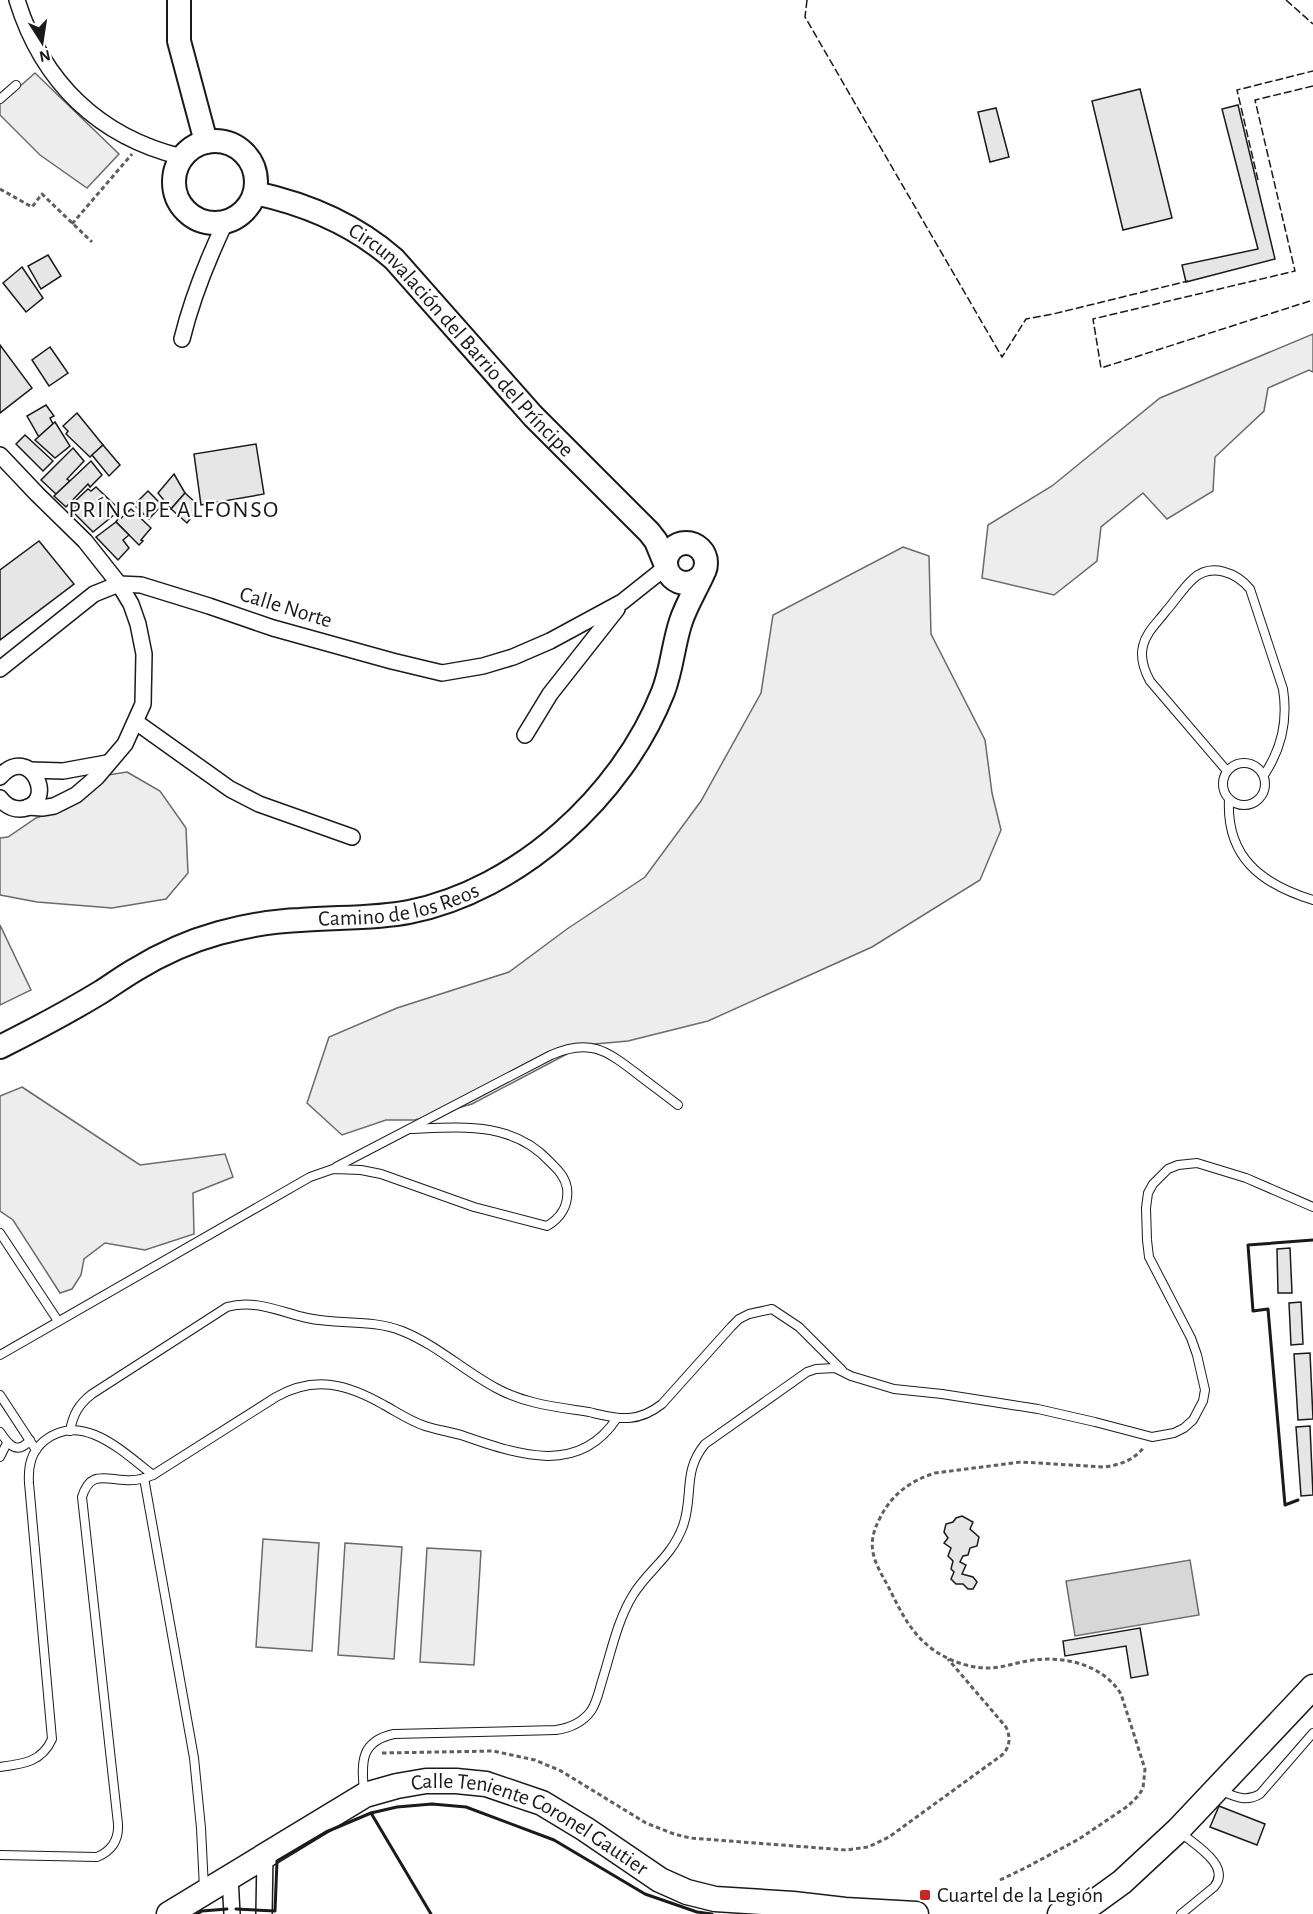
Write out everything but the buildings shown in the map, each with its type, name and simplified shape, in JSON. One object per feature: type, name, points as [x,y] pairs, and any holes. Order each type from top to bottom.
[{"type":"main road","points":[[1060,1914],[1093,1903],[1122,1882],[1178,1830],[1313,1687]]},
{"type":"main road","name":"Calle Teniente Coronel Gautier","points":[[169,1914],[365,1795],[426,1781],[486,1784],[542,1803],[585,1828],[660,1880],[687,1892],[715,1899],[916,1914]]},
{"type":"street","points":[[17,0],[30,36],[40,54],[69,93],[103,123],[140,144],[182,157]]},
{"type":"street","points":[[179,0],[179,40],[206,142]]},
{"type":"street","points":[[220,141],[234,145],[245,153],[254,165],[257,179],[255,193],[249,207],[238,217],[225,223],[211,224],[196,220],[185,211],[177,199],[173,184],[175,170],[182,157],[192,147],[206,142],[220,141]]},
{"type":"street","name":"Circunvalación del Barrio del Príncipe","points":[[255,193],[299,204],[315,211],[360,233],[394,259],[533,416],[641,523],[656,541],[668,569]]},
{"type":"street","points":[[182,339],[192,301],[208,257],[225,223]]},
{"type":"street","points":[[0,454],[85,541],[119,584],[131,604],[144,654],[143,704],[136,722],[125,744],[87,787],[65,802],[42,808],[7,805]]},
{"type":"street","name":"Circunvalación del Barrio del Príncipe","points":[[641,523],[680,544]]},
{"type":"street","points":[[690,543],[701,549],[706,562],[702,576],[688,584],[679,583],[668,569],[667,554],[680,544],[690,543]]},
{"type":"street","points":[[525,735],[550,694],[622,602],[668,569]]},
{"type":"street","name":"Camino de los Reos","points":[[668,569],[681,622]]},
{"type":"street","name":"Camino de los Reos","points":[[0,1047],[74,1008],[153,960],[199,940],[273,922],[357,919],[412,911],[467,894],[519,867],[564,831],[585,810],[632,750],[663,692],[681,622],[702,576]]},
{"type":"street","name":"Calle Norte","points":[[0,669],[94,594],[119,584],[141,585],[273,628],[442,673],[483,666],[513,657],[622,602]]},
{"type":"street","points":[[136,722],[230,789],[259,804],[352,837]]},
{"type":"street","points":[[0,777],[4,772],[17,767],[30,770],[63,771],[107,763]]},
{"type":"street","points":[[7,805],[37,798],[40,786],[35,774],[30,770]]},
{"type":"street","points":[[264,1914],[265,1854]]},
{"type":"street","points":[[230,1877],[232,1914]]},
{"type":"lane","points":[[0,99],[16,84]]},
{"type":"lane","points":[[1227,771],[1150,681],[1142,657],[1145,637],[1194,577],[1211,571],[1230,573],[1238,577],[1250,590],[1283,689],[1285,705],[1282,736],[1272,763],[1264,775]]},
{"type":"lane","points":[[1246,762],[1260,768],[1264,775],[1265,789],[1256,802],[1242,805],[1235,803],[1229,799],[1222,785],[1227,771],[1232,766],[1246,762]]},
{"type":"lane","points":[[1229,799],[1230,826],[1234,840],[1245,861],[1259,875],[1278,886],[1313,900]]},
{"type":"lane","points":[[0,1355],[310,1177],[333,1169],[550,1055],[573,1048],[594,1048],[612,1055],[678,1105]]},
{"type":"lane","points":[[333,1169],[361,1170],[381,1174],[474,1207],[547,1227],[562,1214],[567,1201],[564,1179],[546,1157],[528,1143],[514,1136],[485,1128],[410,1129]]},
{"type":"lane","points":[[70,1431],[74,1413],[92,1394],[228,1307],[245,1303],[258,1304],[311,1319],[381,1325],[401,1330],[430,1345],[508,1395],[538,1404],[616,1418],[636,1417],[654,1410],[739,1319],[760,1310],[772,1310],[799,1327],[843,1371],[851,1376],[894,1389],[1038,1409],[1152,1437],[1163,1436],[1184,1428],[1193,1420],[1203,1401],[1205,1390],[1191,1338],[1149,1257],[1146,1208],[1148,1193],[1153,1184],[1168,1169],[1187,1163],[1197,1163],[1256,1181],[1313,1207]]},
{"type":"lane","points":[[0,1233],[58,1321]]},
{"type":"lane","points":[[365,1795],[362,1767],[365,1754],[379,1739],[394,1734],[556,1730],[572,1726],[586,1716],[596,1701],[622,1620],[633,1596],[666,1557],[681,1532],[688,1510],[690,1473],[698,1453],[705,1444],[807,1372],[826,1367],[843,1371]]},
{"type":"lane","points":[[0,1855],[97,1857],[110,1849],[117,1837],[118,1824],[82,1497],[86,1487],[95,1479],[101,1477],[126,1480],[153,1475],[276,1396],[306,1385],[339,1386],[361,1394],[424,1426],[462,1435],[500,1449],[530,1455],[570,1453],[588,1448],[607,1432],[616,1418]]},
{"type":"lane","points":[[0,1395],[36,1450]]},
{"type":"lane","points":[[0,1767],[23,1764],[38,1758],[49,1746],[52,1738],[28,1473],[32,1456],[48,1438],[59,1433],[78,1430],[94,1434],[115,1446],[153,1475]]},
{"type":"lane","points":[[0,1432],[7,1443],[16,1448],[30,1440]]},
{"type":"lane","points":[[0,1457],[7,1443]]},
{"type":"lane","points":[[144,1478],[194,1758],[201,1828],[204,1893]]},
{"type":"lane","points":[[1216,1789],[1238,1798],[1254,1798],[1313,1734]]},
{"type":"lane","points":[[1178,1830],[1216,1863],[1220,1873],[1214,1887],[1181,1914]]},
{"type":"path","points":[[72,224],[140,144]]},
{"type":"path","points":[[0,189],[32,207],[42,194],[92,242]]},
{"type":"path","points":[[1000,1880],[1070,1844],[1128,1806],[1139,1795],[1143,1788],[1145,1769],[1121,1694],[1115,1684],[1099,1671],[1067,1661],[1032,1660],[991,1668],[969,1666],[948,1658],[925,1643],[915,1632],[874,1559],[872,1545],[875,1528],[891,1499],[910,1483],[935,1473],[1021,1462],[1113,1466],[1132,1458],[1152,1437]]},
{"type":"path","points":[[365,1754],[493,1751],[514,1755],[561,1771],[646,1823],[674,1834],[706,1840],[835,1850],[857,1849],[868,1847],[889,1837],[1002,1755],[1008,1746],[1010,1740],[1006,1727],[948,1658]]},
{"type":"shaded area","points":[[35,73],[119,154],[87,188],[40,155],[0,115],[0,104]]},
{"type":"shaded area","points":[[1313,334],[1313,372],[1309,370],[1268,388],[1264,411],[1215,457],[1213,491],[1167,519],[1143,493],[1101,527],[1097,561],[1054,595],[982,578],[988,525],[1052,486],[1160,398]]},
{"type":"shaded area","points":[[903,547],[929,556],[931,634],[985,740],[992,793],[1001,830],[980,880],[872,947],[708,1021],[628,1041],[584,1045],[472,1104],[415,1120],[386,1120],[342,1135],[307,1103],[329,1037],[397,1008],[509,972],[567,929],[645,877],[701,801],[761,693],[773,615]]},
{"type":"shaded area","points":[[127,772],[160,791],[186,828],[188,873],[166,899],[112,908],[37,902],[0,895],[0,838],[8,837],[36,818],[56,811],[95,777]]},
{"type":"shaded area","points":[[0,925],[31,990],[0,1005]]},
{"type":"shaded area","points":[[22,1087],[140,1165],[225,1154],[233,1177],[193,1193],[194,1234],[145,1250],[105,1243],[84,1259],[81,1275],[72,1289],[60,1293],[13,1220],[0,1211],[0,1096]]},
{"type":"shaded area","points":[[263,1539],[319,1543],[312,1651],[256,1647]]},
{"type":"shaded area","points":[[345,1543],[402,1547],[394,1659],[338,1655]]},
{"type":"shaded area","points":[[427,1548],[481,1551],[474,1665],[420,1662]]},
{"type":"shaded area","points":[[1190,1560],[1199,1615],[1075,1636],[1066,1581]]},
{"type":"fence","points":[[807,0],[805,17],[1002,357],[1026,319],[1188,281]]},
{"type":"fence","points":[[1286,0],[1313,24]]},
{"type":"fence","points":[[1258,180],[1237,90],[1313,71]]},
{"type":"fence","points":[[1313,86],[1255,100],[1295,271],[1093,319],[1101,368],[1313,300]]},
{"type":"wall","points":[[1298,1500],[1285,1505],[1268,1309],[1253,1311],[1248,1245],[1313,1240]]},
{"type":"wall","points":[[371,1813],[397,1807],[432,1804],[466,1807],[554,1840],[645,1894],[697,1912],[712,1914]]},
{"type":"wall","points":[[236,1909],[275,1911],[277,1861],[326,1832],[371,1813],[431,1914]]},
{"type":"wall","points":[[197,1914],[202,1911],[227,1909]]},
{"type":"place","name":"Cuartel de la Legión","points":[[925,1895]]},
{"type":"district","name":"PRÍNCIPE ALFONSO","points":[[174,510]]}]
